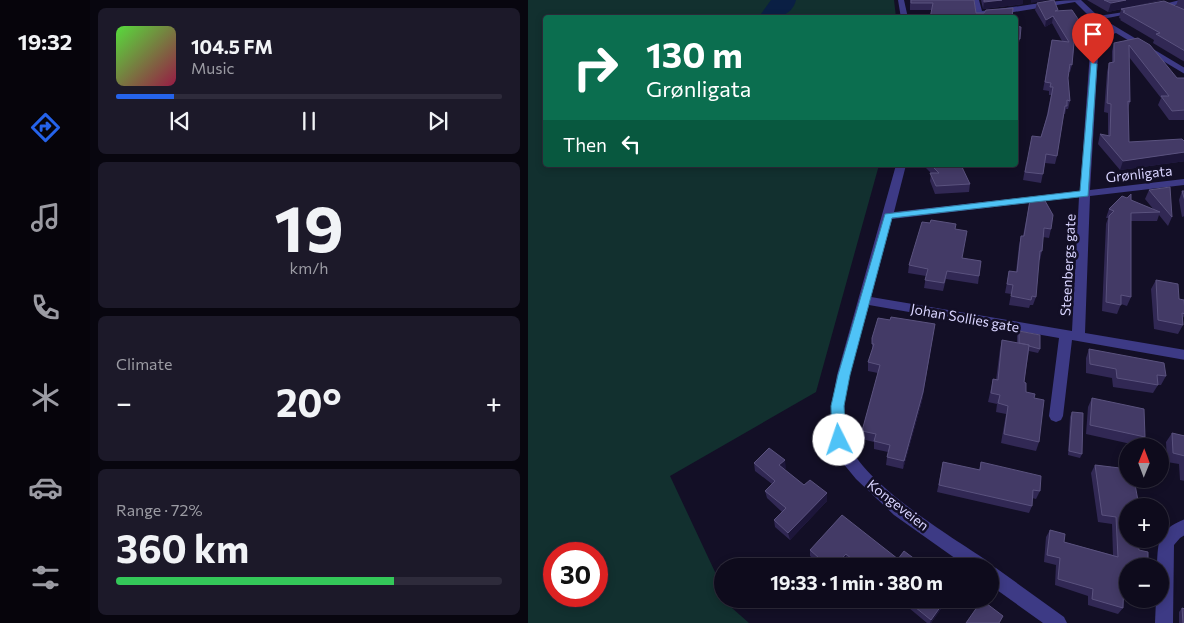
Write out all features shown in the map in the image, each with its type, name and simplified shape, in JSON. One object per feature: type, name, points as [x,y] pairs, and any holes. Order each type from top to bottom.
[{"type":"street","points":[[901,0],[904,15]]},
{"type":"street","points":[[976,0],[980,15],[1077,0],[1096,18],[1184,72]]},
{"type":"street","points":[[1096,18],[1161,3],[1184,1]]},
{"type":"street","points":[[1161,3],[1177,13]]},
{"type":"street","name":"Steenbergs gate","points":[[1072,336],[1095,38],[1098,35],[1117,31]]},
{"type":"street","name":"Kongeveien","points":[[900,167],[838,406],[839,440],[847,457],[861,475],[882,495],[969,558]]},
{"type":"street","name":"Grønligata","points":[[888,216],[1184,182]]},
{"type":"street","name":"Johan Sollies gate","points":[[865,300],[1184,355]]},
{"type":"street","points":[[1056,416],[1072,336]]},
{"type":"street","points":[[1164,623],[1166,543],[1174,532],[1184,527]]},
{"type":"street","points":[[999,580],[1058,623]]},
{"type":"green space","points":[[528,0],[894,0],[896,15],[543,15],[543,167],[878,167],[816,392],[670,476],[714,570],[714,608],[732,608],[749,623],[528,623]]},
{"type":"water","points":[[771,0],[796,0],[791,10],[783,15],[761,14]]},
{"type":"building","points":[[911,0],[974,0],[976,13],[984,13],[986,10],[1013,8],[1012,15],[931,15],[933,3],[911,3]]},
{"type":"building","points":[[984,0],[1002,0],[984,2]]},
{"type":"building","points":[[1054,0],[1058,10],[1055,11],[1072,10],[1086,31],[1075,31],[1072,65],[1070,64],[1068,78],[1070,101],[1067,100],[1067,106],[1065,106],[1057,156],[1046,154],[1043,174],[1025,172],[1032,136],[1041,137],[1048,114],[1053,87],[1050,87],[1051,83],[1045,82],[1052,40],[1069,42],[1053,16],[1046,20],[1037,3]]},
{"type":"building","points":[[1104,0],[1126,0],[1111,3]]},
{"type":"building","points":[[1164,1],[1185,10],[1185,51],[1156,34],[1160,33],[1123,12],[1125,11],[1121,9]]},
{"type":"building","points":[[1018,26],[1021,27],[1020,39],[1018,39]]},
{"type":"building","points":[[1138,38],[1150,45],[1177,78],[1185,78],[1185,110],[1172,111],[1161,96],[1169,96],[1129,45],[1129,142],[1182,139],[1185,142],[1185,152],[1123,161],[1100,134],[1110,136],[1111,104],[1107,103],[1109,63],[1114,62],[1114,43]]},
{"type":"building","points":[[933,167],[962,167],[970,184],[936,186],[930,173],[939,173]]},
{"type":"building","points":[[1170,187],[1172,217],[1149,190]]},
{"type":"building","points":[[1131,194],[1131,200],[1160,212],[1131,213],[1131,297],[1121,295],[1121,305],[1106,302],[1109,216],[1114,211],[1109,209],[1122,196],[1127,198]]},
{"type":"building","points":[[1044,199],[1053,215],[1051,229],[1044,228],[1036,297],[1032,296],[1031,300],[1011,296],[1013,285],[1007,284],[1009,271],[1017,272],[1021,236],[1024,236],[1030,200]]},
{"type":"building","points":[[931,220],[956,224],[955,229],[967,231],[962,258],[981,261],[979,276],[947,271],[944,283],[925,280],[928,269],[909,265],[922,222],[930,223]]},
{"type":"building","points":[[1156,280],[1178,284],[1179,299],[1184,300],[1185,314],[1182,313],[1183,325],[1158,320]]},
{"type":"building","points":[[891,317],[935,324],[923,392],[904,461],[887,457],[890,445],[874,441],[876,434],[862,431],[880,365],[868,362],[874,344],[872,344],[872,338],[878,318],[890,320]]},
{"type":"building","points":[[1019,331],[1040,335],[1040,349],[1019,343]]},
{"type":"building","points":[[1002,340],[1029,345],[1024,382],[1026,383],[1026,392],[1035,394],[1034,398],[1044,400],[1039,442],[1004,434],[1008,406],[998,403],[1000,395],[991,393],[993,379],[998,380]]},
{"type":"building","points":[[1089,349],[1164,363],[1166,376],[1157,375],[1158,385],[1117,378],[1116,369],[1090,364]]},
{"type":"building","points":[[1092,398],[1144,409],[1145,437],[1090,425]]},
{"type":"building","points":[[1072,412],[1083,413],[1082,454],[1069,451]]},
{"type":"building","points":[[1172,433],[1185,436],[1185,456],[1173,453]]},
{"type":"building","points":[[769,448],[785,460],[779,465],[804,485],[810,480],[827,493],[788,533],[774,520],[786,508],[765,491],[775,481],[754,463]]},
{"type":"building","points":[[943,462],[980,470],[981,462],[1041,476],[1040,491],[1033,490],[1032,506],[939,485]]},
{"type":"building","points":[[1095,465],[1119,468],[1119,488],[1136,488],[1138,498],[1119,498],[1119,548],[1139,548],[1139,550],[1148,552],[1148,558],[1119,558],[1119,607],[1092,599],[1093,589],[1058,579],[1060,558],[1047,555],[1050,530],[1065,534],[1064,542],[1118,557],[1116,517],[1102,515]]},
{"type":"building","points":[[842,515],[897,558],[851,558],[846,554],[842,558],[819,558],[810,550]]},
{"type":"building","points":[[904,551],[913,558],[899,558]]},
{"type":"building","points":[[916,608],[940,608],[931,620]]},
{"type":"building","points":[[976,608],[992,608],[1003,616],[999,623],[966,623]]},
{"type":"building","points":[[1182,608],[1185,609],[1185,623],[1183,623]]},
{"type":"route","points":[[839,440],[838,406],[844,375],[888,216],[1084,194],[1093,64]]}]
